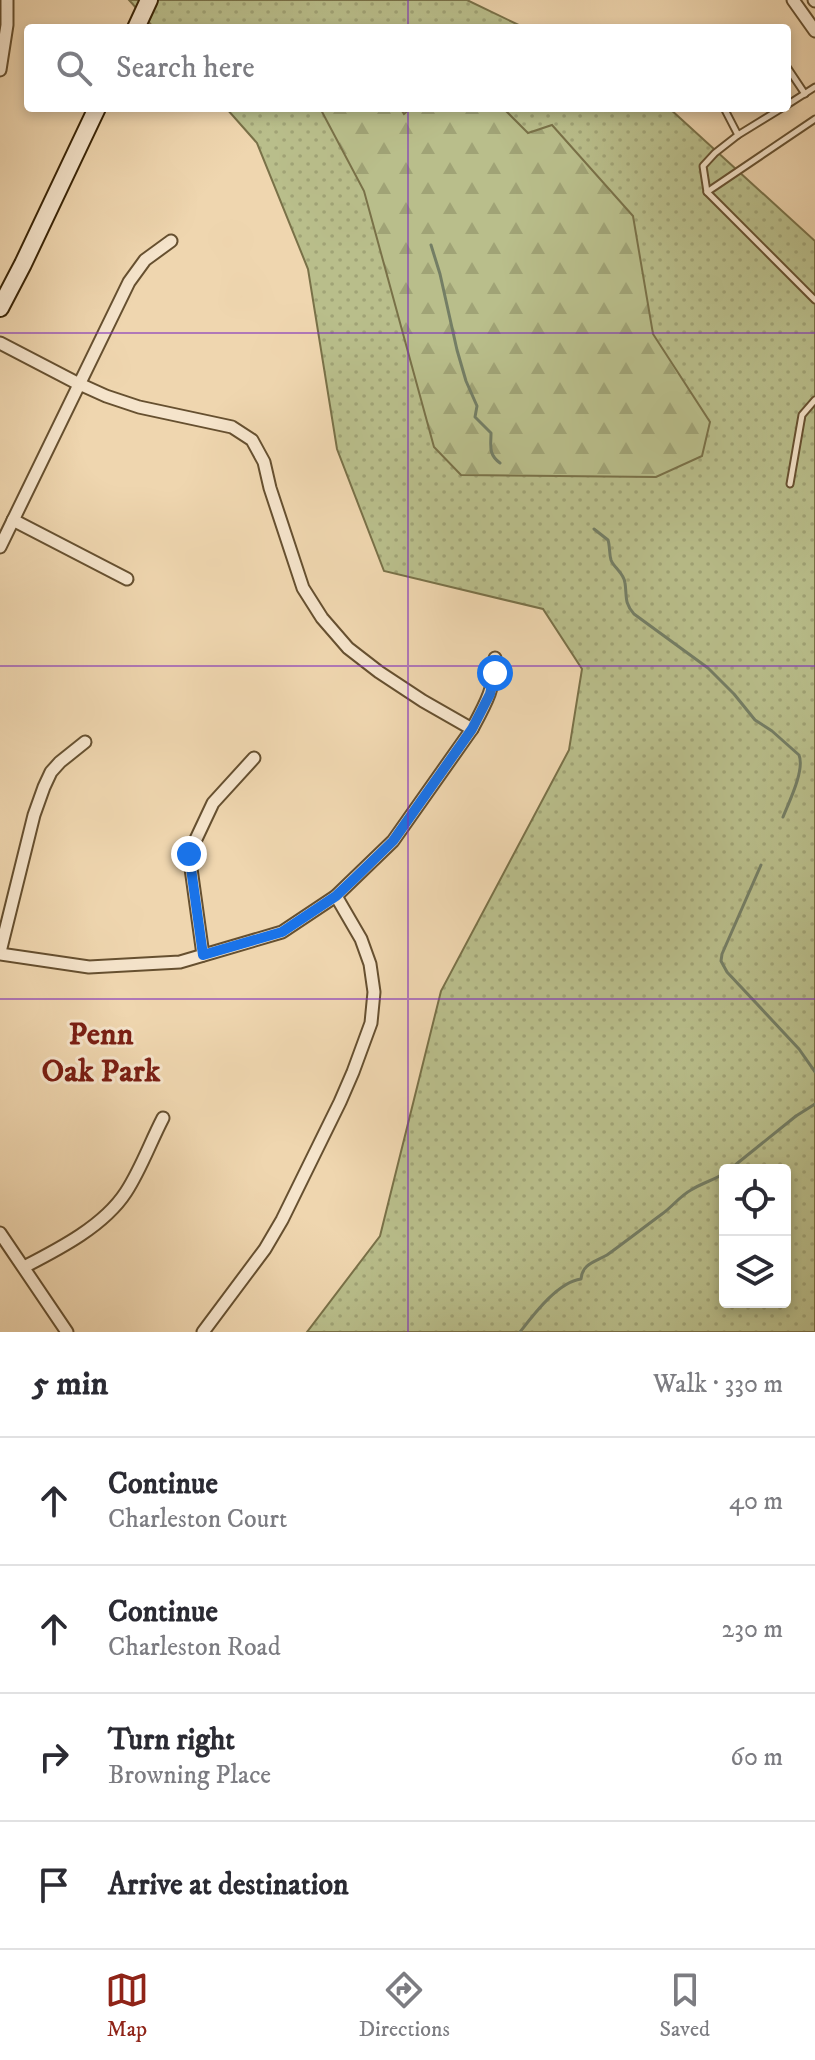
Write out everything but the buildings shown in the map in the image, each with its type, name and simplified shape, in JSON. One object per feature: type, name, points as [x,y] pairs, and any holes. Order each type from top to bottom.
[{"type":"main road","points":[[138,24],[149,0]]},
{"type":"main road","points":[[0,308],[95,112]]},
{"type":"street","points":[[0,70],[4,57],[7,0]]},
{"type":"street","points":[[793,0],[814,28]]},
{"type":"street","points":[[0,547],[129,282],[145,260],[171,241]]},
{"type":"street","points":[[0,343],[80,384],[139,407],[232,427],[252,440],[264,462],[303,588],[322,618],[348,648],[379,672],[472,729]]},
{"type":"street","points":[[13,520],[127,579]]},
{"type":"street","points":[[85,742],[60,762],[44,787],[34,815],[0,953],[89,967],[180,962],[282,932],[336,896],[393,841],[472,729],[490,694],[495,658]]},
{"type":"street","points":[[203,955],[189,854],[213,803],[254,758]]},
{"type":"street","points":[[203,1332],[265,1249],[282,1220],[353,1072],[371,1023],[374,992],[370,964],[361,939],[336,896]]},
{"type":"street","points":[[24,1267],[72,1240],[119,1202],[137,1173],[163,1118]]},
{"type":"street","points":[[0,1233],[67,1332]]},
{"type":"lane","points":[[791,73],[805,94]]},
{"type":"lane","points":[[791,103],[815,87]]},
{"type":"lane","points":[[726,112],[738,135]]},
{"type":"lane","points":[[775,112],[738,135],[703,166],[707,192],[815,300]]},
{"type":"lane","points":[[707,192],[815,119]]},
{"type":"lane","points":[[790,484],[802,415],[815,400]]},
{"type":"green space","points":[[129,0],[467,0],[517,24],[150,24]]},
{"type":"green space","points":[[230,112],[673,112],[815,241],[815,1332],[307,1332],[380,1236],[441,991],[569,750],[582,669],[543,609],[384,571],[337,449],[308,269],[257,143]]},
{"type":"green space","points":[[322,112],[507,112],[528,133],[552,125],[633,216],[653,334],[710,422],[702,456],[656,477],[461,475],[434,447],[364,191]]},
{"type":"waterway","points":[[431,245],[457,350],[477,406],[475,417],[491,433],[492,453],[500,463]]},
{"type":"waterway","points":[[594,529],[608,540],[611,560],[624,579],[627,603],[634,614],[708,668],[755,720],[799,755],[798,777],[783,817]]},
{"type":"waterway","points":[[761,865],[721,961],[727,972],[799,1049],[815,1072]]},
{"type":"waterway","points":[[736,1164],[815,1104]]},
{"type":"waterway","points":[[520,1332],[555,1292],[581,1279],[590,1264],[614,1250],[687,1192],[719,1176]]},
{"type":"district","name":"Penn Oak Park","points":[[101,1052]]},
{"type":"route","points":[[189,854],[203,955],[282,932],[336,896],[393,841],[472,729],[486,704],[495,673]]}]
